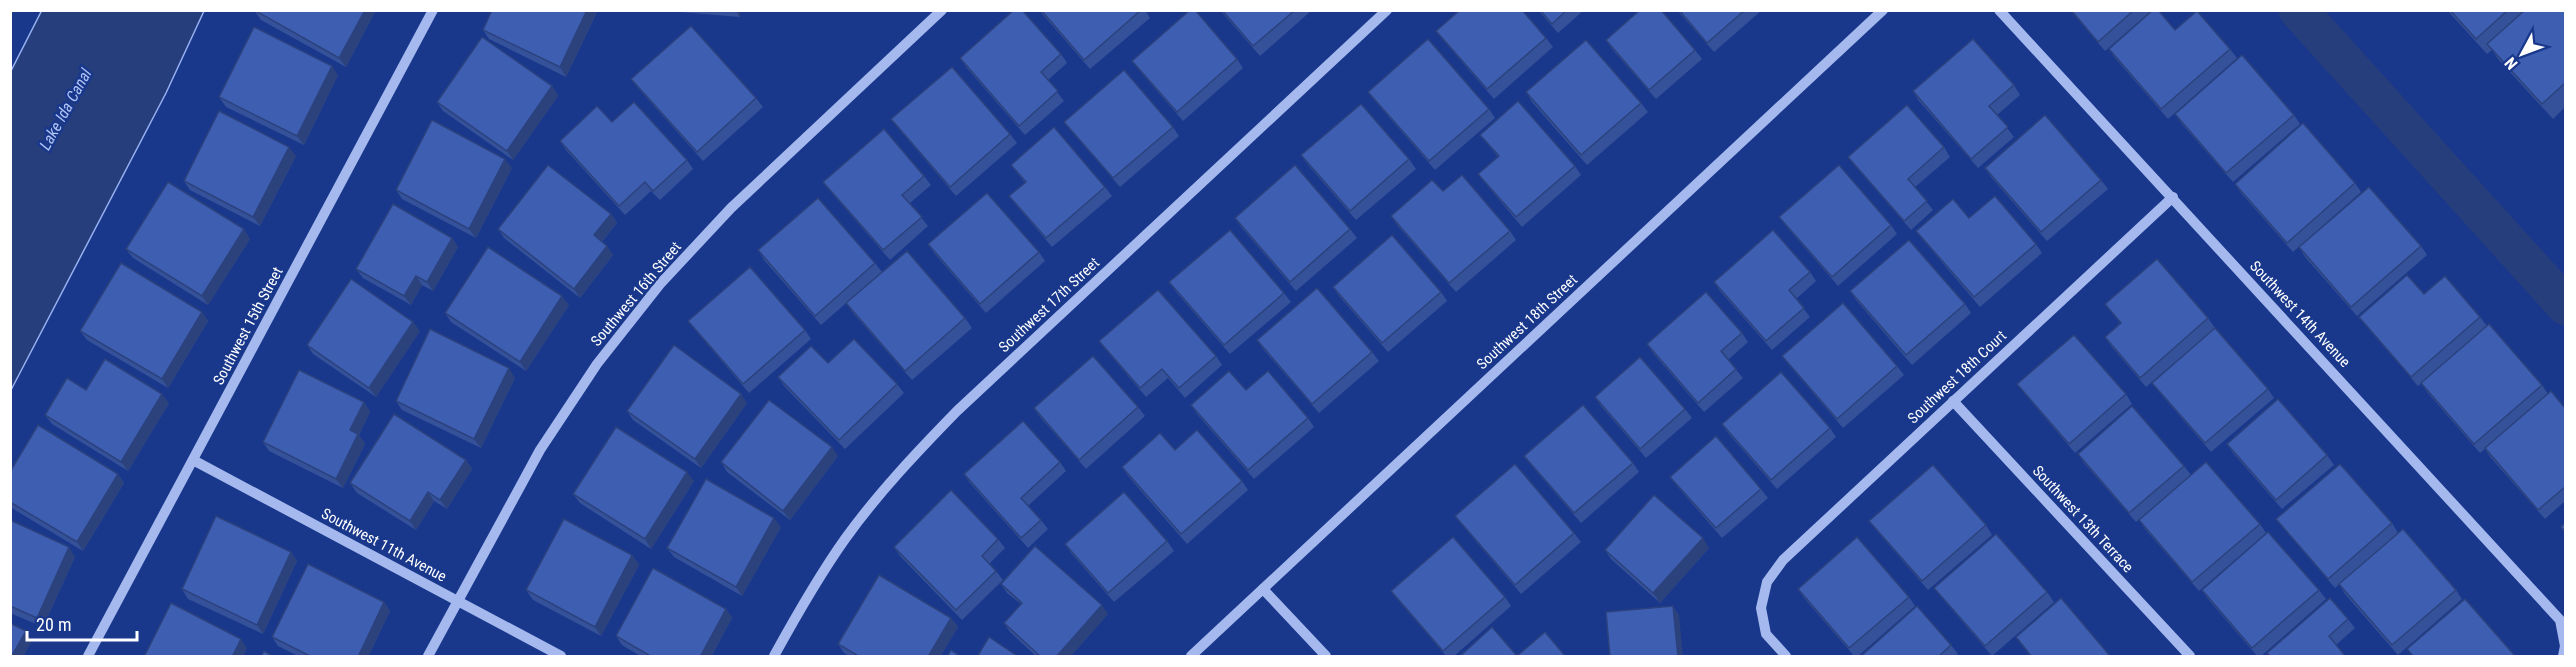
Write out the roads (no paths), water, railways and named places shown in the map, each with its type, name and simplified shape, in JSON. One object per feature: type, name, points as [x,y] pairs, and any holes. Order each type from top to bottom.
[{"type":"street","name":"Southwest 15th Street","points":[[88,657],[433,10]]},
{"type":"street","name":"Southwest 16th Street","points":[[428,657],[540,450],[597,364],[661,283],[731,208],[942,10]]},
{"type":"street","name":"Southwest 17th Street","points":[[774,657],[809,593],[846,537],[910,459],[966,403],[1387,10]]},
{"type":"street","name":"Southwest 18th Street","points":[[1191,657],[1883,10]]},
{"type":"street","name":"Southwest 14th Avenue","points":[[1999,10],[2560,620],[2565,646]]},
{"type":"street","name":"Southwest 18th Court","points":[[1786,657],[1766,634],[1761,608],[1767,582],[1783,560],[2173,197]]},
{"type":"street","name":"Southwest 13th Terrace","points":[[1953,401],[2190,657]]},
{"type":"street","name":"Southwest 11th Avenue","points":[[193,460],[561,657]]},
{"type":"street","points":[[1263,589],[1326,657]]},
{"type":"street","points":[[2563,657],[2565,646]]},
{"type":"water","name":"Lake Ida Canal","points":[[42,10],[204,11],[166,93],[11,390],[11,71]]},
{"type":"waterway","points":[[2298,10],[2566,306]]}]
